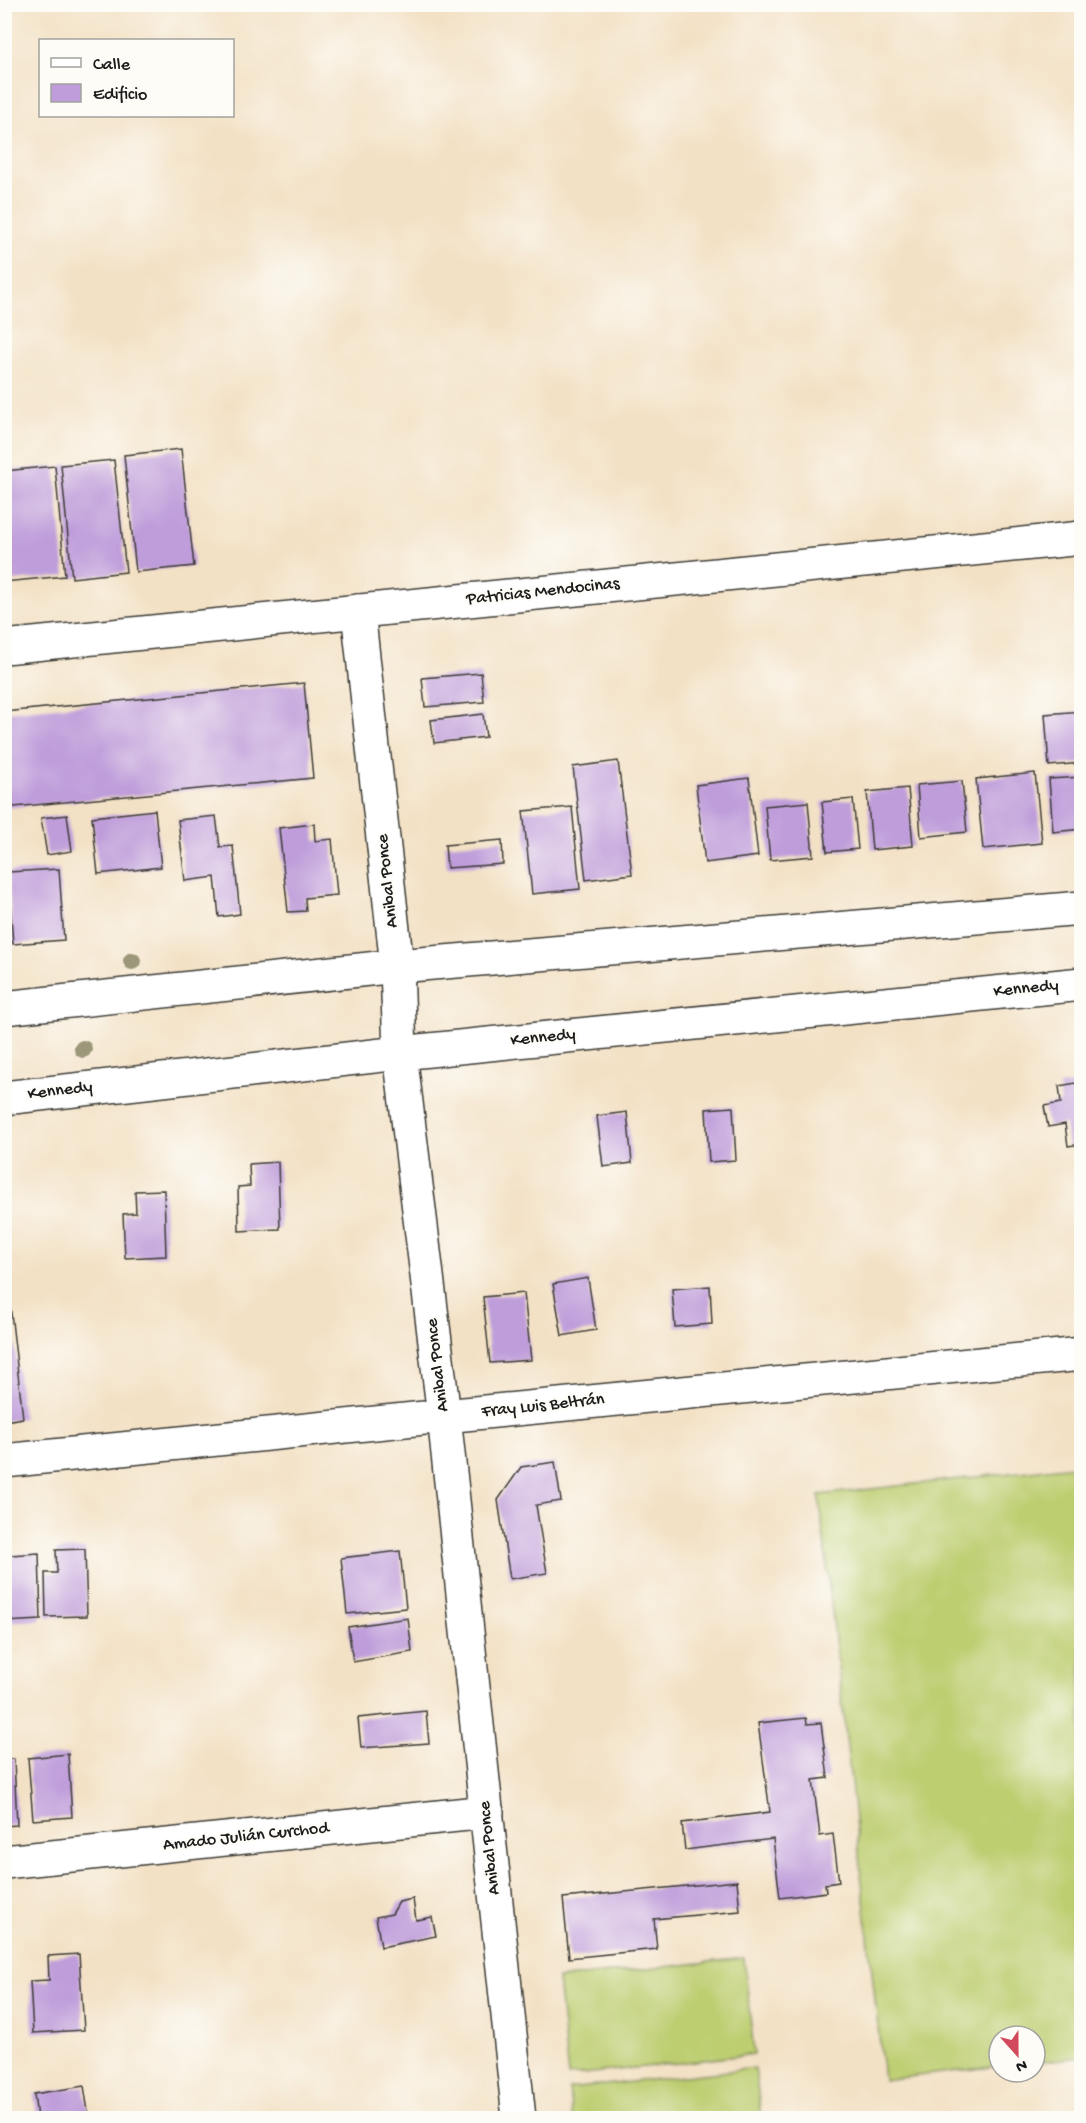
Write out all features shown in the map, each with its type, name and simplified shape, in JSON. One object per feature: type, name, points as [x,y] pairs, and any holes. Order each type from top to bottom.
[{"type":"street","name":"Patricias Mendocinas","points":[[4,647],[1082,538]]},
{"type":"street","name":"Anibal Ponce","points":[[358,611],[397,966],[400,1053],[444,1416],[519,2118]]},
{"type":"street","points":[[4,1008],[397,966],[1082,908]]},
{"type":"street","name":"Kennedy","points":[[4,1098],[400,1053],[1082,984]]},
{"type":"street","name":"Fray Luis Beltrán","points":[[4,1461],[1082,1354]]},
{"type":"street","name":"Amado Julián Curchod","points":[[4,1862],[487,1812]]},
{"type":"green space","points":[[1081,1465],[1081,2057],[1047,2061],[1047,2024],[987,2024],[987,2067],[884,2080],[819,1495]]},
{"type":"green space","points":[[744,1958],[754,2054],[568,2076],[558,1979]]},
{"type":"green space","points":[[755,2068],[761,2118],[572,2118],[569,2089]]},
{"type":"building","points":[[181,449],[194,566],[136,572],[124,455]]},
{"type":"building","points":[[114,460],[126,572],[72,578],[61,465]]},
{"type":"building","points":[[55,466],[65,576],[4,582],[4,471]]},
{"type":"building","points":[[481,673],[484,702],[425,707],[422,678]]},
{"type":"building","points":[[304,683],[313,778],[4,808],[4,712]]},
{"type":"building","points":[[1082,711],[1082,763],[1049,766],[1045,714]]},
{"type":"building","points":[[483,714],[486,737],[434,743],[431,720]]},
{"type":"building","points":[[618,761],[632,874],[586,880],[573,767]]},
{"type":"building","points":[[1035,773],[1042,843],[983,849],[976,779]]},
{"type":"building","points":[[1082,777],[1082,829],[1053,832],[1049,779]]},
{"type":"building","points":[[749,778],[758,856],[705,863],[696,785]]},
{"type":"building","points":[[962,781],[967,832],[921,837],[917,785]]},
{"type":"building","points":[[908,788],[913,846],[872,850],[867,792]]},
{"type":"building","points":[[853,799],[858,849],[827,852],[822,802]]},
{"type":"building","points":[[808,802],[813,856],[770,860],[765,806]]},
{"type":"building","points":[[572,807],[580,889],[532,894],[523,811]]},
{"type":"building","points":[[155,810],[161,867],[98,874],[92,817]]},
{"type":"building","points":[[67,815],[72,851],[47,855],[41,818]]},
{"type":"building","points":[[216,816],[220,847],[233,846],[240,914],[219,917],[215,877],[185,881],[178,820]]},
{"type":"building","points":[[314,824],[315,841],[332,839],[337,895],[305,898],[306,911],[288,912],[279,828]]},
{"type":"building","points":[[502,840],[503,864],[447,868],[445,845]]},
{"type":"building","points":[[59,869],[64,940],[13,944],[8,872]]},
{"type":"building","points":[[1082,1082],[1082,1144],[1068,1146],[1065,1124],[1048,1127],[1044,1106],[1061,1103],[1059,1086]]},
{"type":"building","points":[[733,1107],[736,1160],[709,1162],[706,1109]]},
{"type":"building","points":[[627,1112],[632,1163],[603,1167],[597,1116]]},
{"type":"building","points":[[278,1162],[280,1229],[239,1231],[238,1187],[250,1186],[249,1164]]},
{"type":"building","points":[[164,1190],[166,1256],[125,1258],[123,1214],[136,1213],[135,1191]]},
{"type":"building","points":[[588,1278],[596,1330],[562,1336],[553,1284]]},
{"type":"building","points":[[710,1286],[712,1324],[675,1327],[672,1289]]},
{"type":"building","points":[[524,1293],[531,1360],[490,1363],[483,1297]]},
{"type":"building","points":[[10,1304],[23,1418],[4,1421],[4,1305]]},
{"type":"building","points":[[555,1462],[561,1501],[536,1505],[547,1573],[510,1579],[498,1500],[521,1467]]},
{"type":"building","points":[[85,1549],[87,1616],[46,1617],[45,1573],[57,1573],[56,1550]]},
{"type":"building","points":[[400,1551],[406,1608],[347,1614],[341,1558]]},
{"type":"building","points":[[39,1553],[41,1620],[4,1622],[4,1577],[11,1577],[10,1555]]},
{"type":"building","points":[[408,1618],[412,1652],[353,1662],[348,1627]]},
{"type":"building","points":[[426,1711],[429,1743],[361,1748],[358,1718]]},
{"type":"building","points":[[806,1718],[807,1724],[821,1723],[828,1778],[813,1780],[820,1836],[833,1834],[839,1882],[825,1884],[826,1892],[780,1898],[773,1839],[685,1850],[682,1823],[770,1812],[758,1723]]},
{"type":"building","points":[[68,1754],[72,1817],[33,1820],[28,1758]]},
{"type":"building","points":[[4,1759],[14,1759],[17,1825],[4,1826]]},
{"type":"building","points":[[737,1881],[740,1911],[654,1919],[657,1949],[569,1958],[563,1898]]},
{"type":"building","points":[[413,1899],[416,1920],[432,1917],[436,1936],[381,1947],[376,1917],[392,1914],[399,1902]]},
{"type":"building","points":[[79,1954],[84,2030],[33,2033],[30,1981],[49,1980],[48,1956]]},
{"type":"building","points":[[84,2086],[89,2118],[37,2118],[34,2094]]}]
